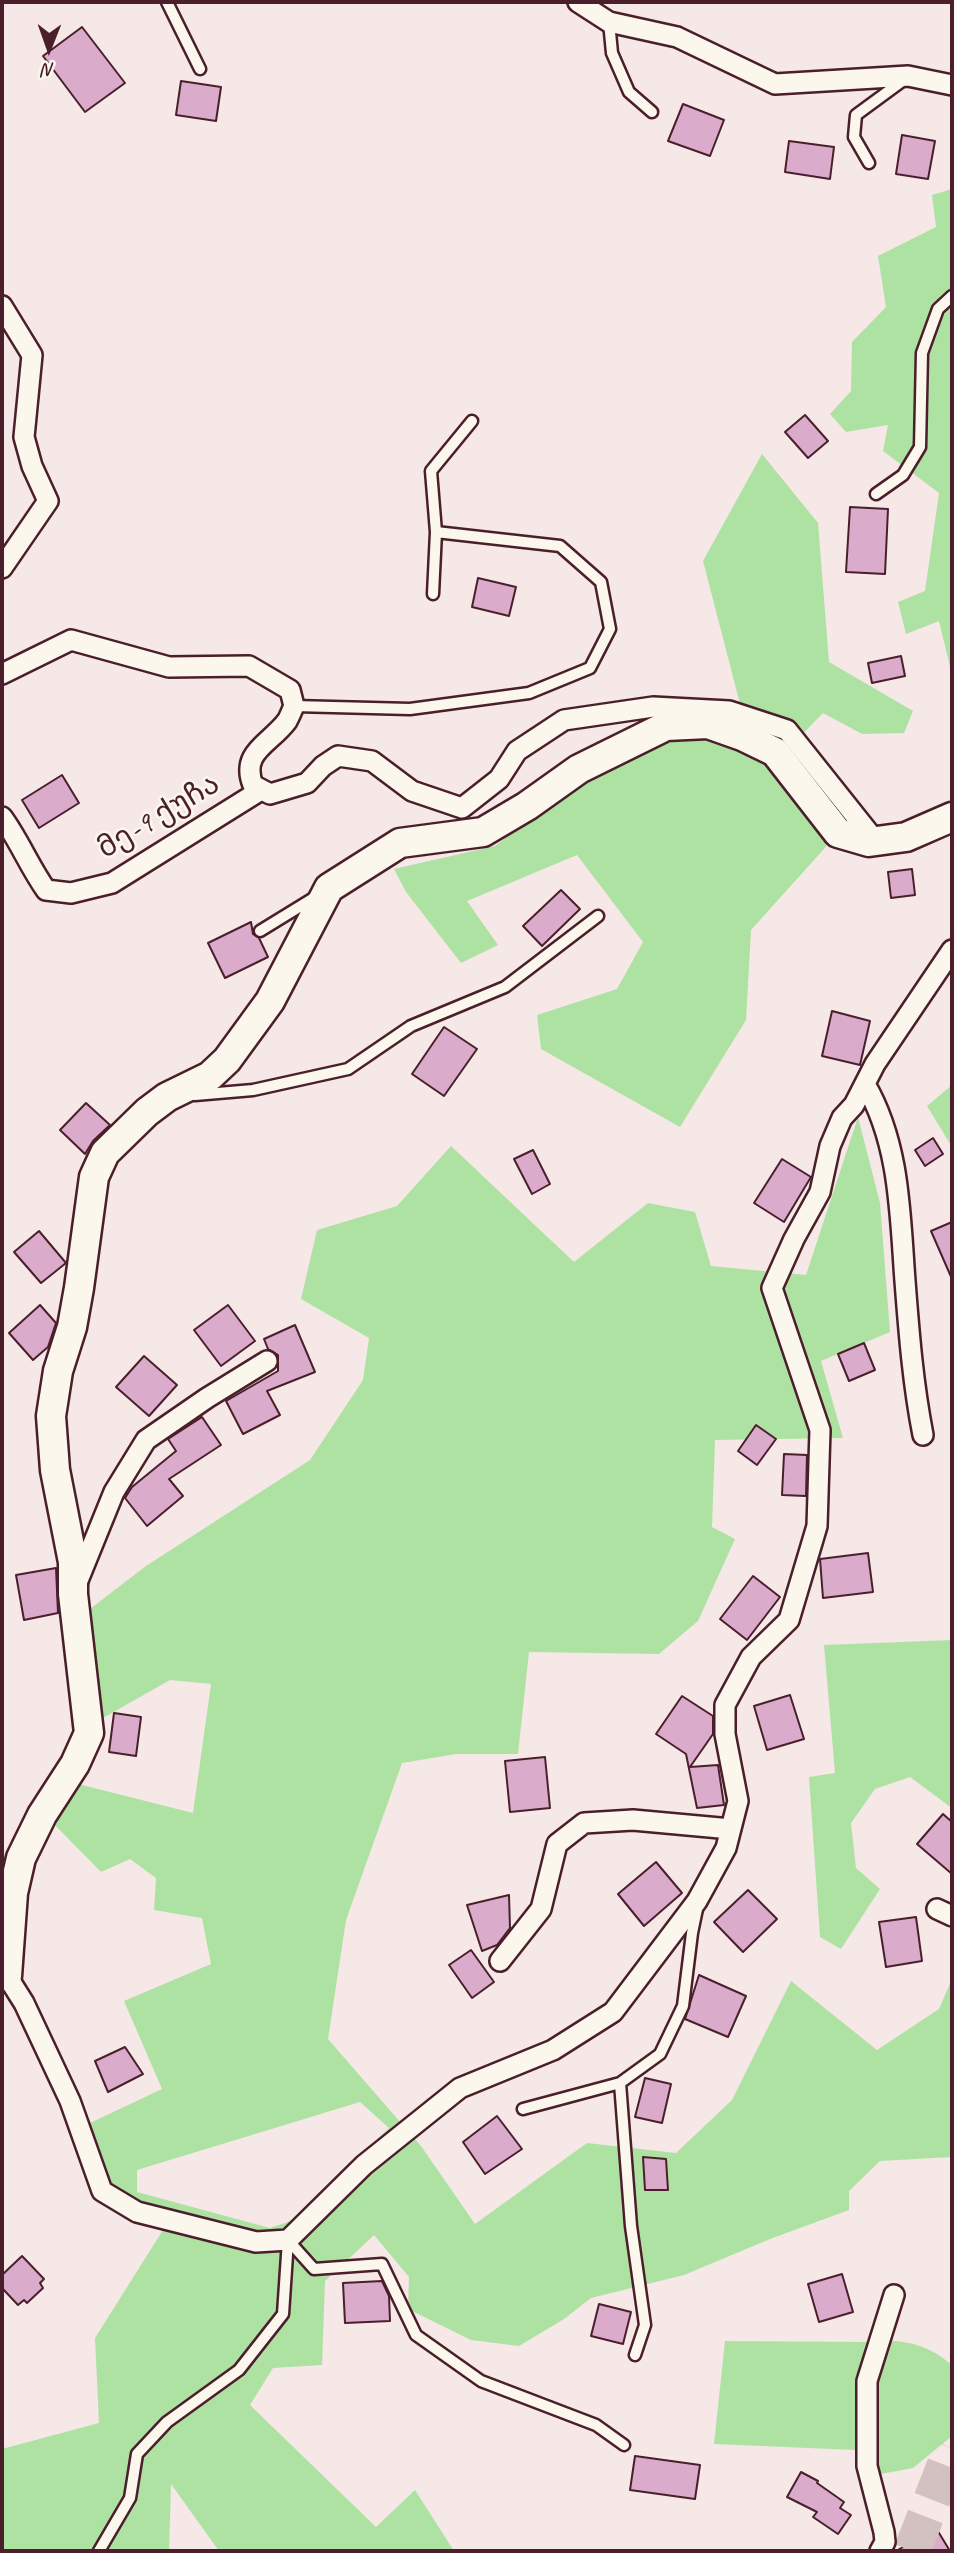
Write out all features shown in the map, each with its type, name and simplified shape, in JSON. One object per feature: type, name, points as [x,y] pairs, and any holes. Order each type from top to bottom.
[{"type":"street","points":[[578,2],[609,22],[677,37],[775,84],[908,76],[952,85]]},
{"type":"street","points":[[2,306],[32,355],[24,437],[32,466],[48,501],[2,568]]},
{"type":"street","points":[[2,674],[71,640],[169,667],[249,666],[290,690],[294,706],[287,721],[253,754],[248,773],[253,785],[270,794],[307,783],[323,766],[338,756],[372,761],[412,791],[462,808],[499,779],[517,751],[564,720],[653,707],[729,711],[787,730],[869,833],[869,842]]},
{"type":"street","points":[[952,817],[906,837],[869,842],[838,833],[775,752],[708,724],[666,726],[579,769],[527,806],[483,832],[400,843],[329,888],[270,1001],[227,1060],[210,1076],[167,1097],[147,1112],[105,1153],[94,1177],[72,1328],[58,1371],[51,1416],[55,1470],[73,1562],[73,1594],[89,1733],[75,1764],[42,1815],[21,1858],[12,1894],[5,1974],[24,2003],[70,2101],[102,2191],[137,2212],[256,2242],[288,2240],[364,2165],[460,2088],[553,2050],[613,2012],[701,1893],[726,1848],[738,1801],[725,1734],[725,1705],[751,1657],[789,1620],[817,1526],[820,1430],[772,1288],[820,1192],[830,1146],[842,1118],[854,1105],[875,1064],[952,950]]},
{"type":"street","name":"მე-9 ქუჩა","points":[[2,817],[30,868],[46,890],[71,892],[112,883],[261,790]]},
{"type":"street","points":[[864,1084],[878,1106],[895,1162],[915,1394],[923,1435]]},
{"type":"street","points":[[73,1594],[114,1492],[146,1440],[267,1361]]},
{"type":"street","points":[[500,1962],[541,1909],[557,1844],[584,1823],[633,1820],[731,1829]]},
{"type":"street","points":[[880,2551],[885,2542],[884,2532],[866,2455],[867,2381],[894,2295]]},
{"type":"lane","points":[[167,2],[200,69]]},
{"type":"lane","points":[[609,22],[612,54],[629,92],[652,112]]},
{"type":"lane","points":[[869,163],[854,137],[856,115],[908,76]]},
{"type":"lane","points":[[876,494],[904,475],[920,447],[922,353],[938,309],[952,296]]},
{"type":"lane","points":[[433,594],[436,533],[431,471],[472,421]]},
{"type":"lane","points":[[294,706],[410,709],[529,693],[590,668],[610,629],[601,582],[560,546],[436,533]]},
{"type":"lane","points":[[260,931],[329,888]]},
{"type":"lane","points":[[167,1097],[253,1090],[348,1069],[411,1026],[505,987],[598,916]]},
{"type":"lane","points":[[523,2109],[620,2083],[660,2054],[682,2006],[692,1933],[701,1893]]},
{"type":"lane","points":[[620,2083],[631,2225],[645,2325],[635,2355]]},
{"type":"lane","points":[[288,2240],[314,2269],[382,2264],[416,2335],[481,2381],[596,2424],[624,2445]]},
{"type":"lane","points":[[99,2551],[130,2498],[137,2454],[167,2422],[239,2370],[283,2314],[288,2240]]},
{"type":"green space","points":[[952,189],[952,675],[939,621],[906,634],[898,602],[925,591],[939,493],[883,451],[888,425],[846,432],[830,414],[851,391],[852,342],[886,307],[878,256],[936,227],[932,195]]},
{"type":"green space","points":[[762,454],[818,523],[829,662],[913,711],[904,733],[862,734],[823,713],[787,750],[746,727],[703,561]]},
{"type":"green space","points":[[672,734],[710,735],[768,758],[832,840],[751,930],[746,1020],[680,1127],[541,1049],[537,1015],[617,989],[643,942],[577,855],[467,901],[498,945],[461,963],[406,892],[394,869],[495,846],[581,780]]},
{"type":"green space","points":[[952,1085],[952,1147],[927,1106]]},
{"type":"green space","points":[[858,1117],[880,1203],[890,1332],[821,1361],[843,1438],[715,1440],[712,1527],[735,1539],[698,1621],[659,1654],[529,1652],[518,1754],[456,1754],[402,1763],[346,1920],[328,2039],[421,2146],[475,2224],[587,2143],[676,2153],[732,2100],[791,1981],[877,2050],[939,2009],[952,1979],[952,2157],[880,2161],[849,2191],[849,2210],[684,2275],[591,2298],[564,2319],[519,2346],[471,2340],[408,2309],[409,2277],[374,2235],[325,2281],[322,2365],[273,2368],[250,2405],[376,2527],[415,2490],[454,2551],[219,2551],[171,2484],[169,2551],[2,2551],[2,2449],[99,2423],[95,2338],[172,2212],[150,2209],[109,2185],[90,2123],[162,2089],[124,2001],[211,1964],[202,1918],[154,1910],[156,1878],[130,1859],[101,1872],[50,1820],[74,1783],[193,1813],[211,1684],[170,1680],[103,1718],[86,1612],[146,1566],[310,1460],[363,1380],[369,1338],[301,1299],[317,1230],[397,1206],[451,1146],[574,1262],[648,1203],[695,1212],[711,1266],[806,1275]],"holes":[[[360,2102],[389,2128],[294,2220],[270,2228],[137,2192],[137,2170]]]},
{"type":"green space","points":[[952,1640],[952,1808],[910,1777],[875,1789],[851,1823],[856,1868],[880,1889],[841,1949],[820,1937],[809,1777],[835,1773],[824,1645]]},
{"type":"green space","points":[[879,2340],[918,2345],[952,2365],[952,2436],[913,2468],[870,2476]]},
{"type":"green space","points":[[725,2341],[870,2342],[861,2386],[856,2450],[714,2444]]},
{"type":"building","points":[[82,27],[125,83],[85,112],[43,56]]},
{"type":"building","points":[[181,81],[221,87],[216,121],[176,115]]},
{"type":"building","points":[[683,104],[724,120],[710,156],[668,141]]},
{"type":"building","points":[[902,135],[935,141],[928,179],[896,174]]},
{"type":"building","points":[[789,141],[834,147],[830,179],[785,172]]},
{"type":"building","points":[[805,415],[828,441],[808,458],[785,432]]},
{"type":"building","points":[[850,507],[888,509],[885,574],[846,572]]},
{"type":"building","points":[[478,578],[516,587],[509,616],[472,607]]},
{"type":"building","points":[[901,656],[905,676],[872,683],[868,663]]},
{"type":"building","points":[[62,775],[79,803],[39,828],[22,800]]},
{"type":"building","points":[[912,869],[915,895],[891,898],[888,872]]},
{"type":"building","points":[[561,890],[580,909],[542,946],[523,926]]},
{"type":"building","points":[[251,922],[253,934],[259,938],[268,957],[225,978],[208,943]]},
{"type":"building","points":[[832,1011],[870,1021],[860,1065],[822,1056]]},
{"type":"building","points":[[444,1027],[477,1049],[444,1096],[412,1074]]},
{"type":"building","points":[[86,1103],[110,1125],[93,1141],[85,1154],[60,1130]]},
{"type":"building","points":[[933,1138],[943,1154],[925,1166],[915,1150]]},
{"type":"building","points":[[533,1150],[550,1184],[532,1194],[514,1159]]},
{"type":"building","points":[[782,1159],[811,1177],[784,1222],[754,1203]]},
{"type":"building","points":[[952,1222],[952,1279],[931,1231]]},
{"type":"building","points":[[39,1231],[66,1263],[41,1283],[14,1252]]},
{"type":"building","points":[[40,1305],[56,1323],[48,1347],[33,1360],[9,1333]]},
{"type":"building","points":[[228,1305],[255,1341],[221,1366],[194,1330]]},
{"type":"building","points":[[295,1325],[315,1372],[267,1391],[280,1415],[243,1434],[226,1401],[278,1371],[278,1355],[268,1349],[264,1339]]},
{"type":"building","points":[[864,1343],[875,1370],[849,1381],[838,1354]]},
{"type":"building","points":[[144,1356],[177,1385],[149,1416],[116,1387]]},
{"type":"building","points":[[202,1417],[221,1445],[169,1479],[183,1496],[147,1526],[125,1498],[132,1487],[176,1451],[168,1439]]},
{"type":"building","points":[[756,1425],[776,1439],[757,1465],[738,1451]]},
{"type":"building","points":[[784,1454],[807,1455],[806,1496],[782,1495]]},
{"type":"building","points":[[868,1553],[873,1592],[823,1598],[820,1559]]},
{"type":"building","points":[[56,1568],[58,1613],[24,1620],[16,1575]]},
{"type":"building","points":[[753,1576],[780,1597],[747,1640],[720,1619]]},
{"type":"building","points":[[790,1695],[804,1739],[767,1750],[754,1706]]},
{"type":"building","points":[[682,1696],[713,1716],[713,1734],[690,1767],[718,1765],[724,1805],[697,1808],[686,1754],[656,1734]]},
{"type":"building","points":[[114,1713],[141,1717],[136,1756],[109,1752]]},
{"type":"building","points":[[545,1757],[550,1808],[510,1812],[505,1761]]},
{"type":"building","points":[[943,1814],[952,1822],[952,1874],[917,1844]]},
{"type":"building","points":[[656,1862],[682,1893],[644,1926],[618,1894]]},
{"type":"building","points":[[748,1890],[777,1919],[743,1952],[714,1922]]},
{"type":"building","points":[[509,1895],[510,1928],[497,1945],[482,1951],[467,1905]]},
{"type":"building","points":[[916,1917],[922,1961],[886,1967],[879,1922]]},
{"type":"building","points":[[471,1950],[494,1982],[472,1998],[449,1965]]},
{"type":"building","points":[[699,1975],[746,1996],[728,2037],[685,2019]]},
{"type":"building","points":[[125,2047],[143,2074],[108,2092],[95,2061]]},
{"type":"building","points":[[645,2078],[671,2084],[662,2123],[635,2117]]},
{"type":"building","points":[[497,2116],[522,2149],[485,2174],[463,2142]]},
{"type":"building","points":[[643,2157],[666,2159],[668,2190],[645,2190]]},
{"type":"building","points":[[22,2256],[44,2279],[40,2283],[43,2288],[27,2303],[24,2300],[18,2305],[2,2288],[2,2275]]},
{"type":"building","points":[[842,2274],[853,2312],[819,2322],[808,2284]]},
{"type":"building","points":[[382,2281],[389,2296],[390,2321],[345,2323],[343,2283]]},
{"type":"building","points":[[599,2304],[631,2312],[623,2344],[591,2336]]},
{"type":"building","points":[[635,2456],[700,2465],[695,2499],[630,2490]]},
{"type":"building","points":[[801,2472],[818,2481],[817,2483],[844,2502],[840,2508],[851,2515],[838,2534],[813,2517],[817,2512],[787,2497]]},
{"type":"building","points":[[936,2528],[950,2551],[896,2551]]},
{"type":"tunnel","points":[[912,2551],[952,2448]]}]
